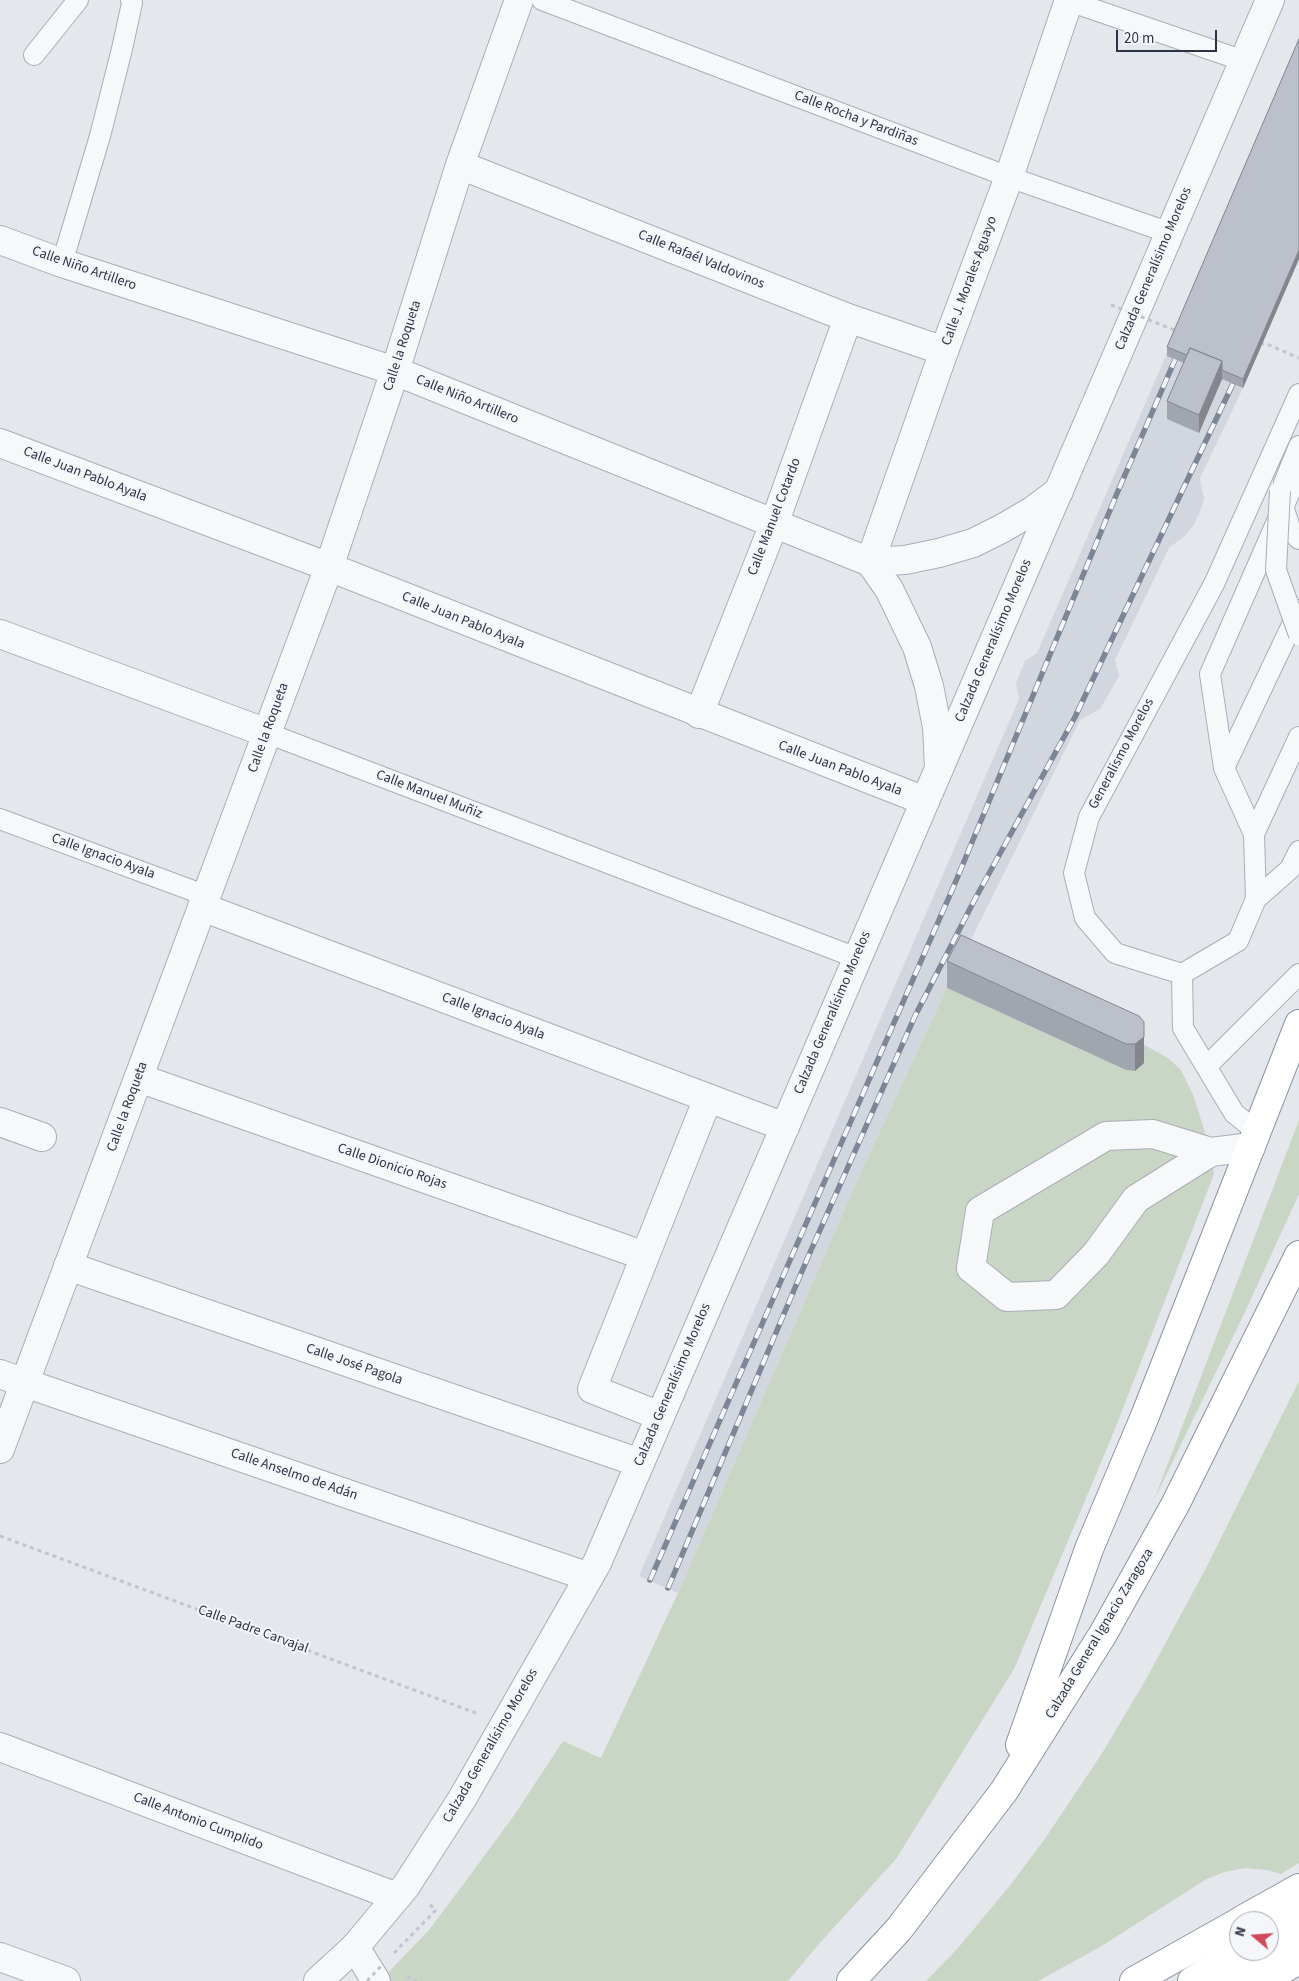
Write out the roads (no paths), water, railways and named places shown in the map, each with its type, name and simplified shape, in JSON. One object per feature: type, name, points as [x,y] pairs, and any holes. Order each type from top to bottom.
[{"type":"highway","points":[[1004,1791],[1089,1549],[1145,1416],[1299,1024]]},
{"type":"highway","name":"Calzada General Ignacio Zaragoza","points":[[852,1981],[899,1929],[1004,1791],[1103,1634],[1175,1505],[1299,1255]]},
{"type":"highway","points":[[1258,1911],[1299,1888]]},
{"type":"highway","points":[[1278,1911],[1299,1901]]},
{"type":"highway","points":[[1279,1928],[1299,1915]]},
{"type":"highway","points":[[1134,1981],[1229,1927]]},
{"type":"highway","points":[[1134,1981],[1229,1935]]},
{"type":"highway","points":[[1232,1981],[1299,1942]]},
{"type":"highway","points":[[1192,1981],[1229,1958]]},
{"type":"highway","points":[[1262,1981],[1299,1960]]},
{"type":"street","name":"Calle la Roqueta","points":[[0,1450],[329,567],[395,371],[460,165],[519,0]]},
{"type":"street","name":"Calle J. Morales Aguayo","points":[[870,562],[944,351],[1008,177],[1068,0]]},
{"type":"street","name":"Calzada Generalísimo Morelos","points":[[318,1981],[355,1947],[397,1897],[462,1800],[588,1577],[640,1463],[1270,0]]},
{"type":"street","name":"Calle Rafaél Valdovinos","points":[[460,165],[848,318],[944,351]]},
{"type":"street","name":"Calle Niño Artillero","points":[[0,240],[62,263],[395,371],[870,562],[913,558],[972,543],[1032,511],[1059,491]]},
{"type":"street","name":"Calle Manuel Cotardo","points":[[699,714],[774,524],[848,318]]},
{"type":"street","name":"Calle Juan Pablo Ayala","points":[[0,443],[329,567],[699,714],[925,801]]},
{"type":"street","points":[[870,562],[889,589],[917,647],[929,686],[937,727],[939,768]]},
{"type":"street","name":"Calle Manuel Muñiz","points":[[0,634],[267,733]]},
{"type":"street","name":"Calle Ignacio Ayala","points":[[205,901],[708,1098],[785,1126]]},
{"type":"street","name":"Calle Dionicio Rojas","points":[[138,1078],[645,1256]]},
{"type":"street","points":[[660,1416],[592,1389],[708,1098]]},
{"type":"street","points":[[0,1122],[42,1137]]},
{"type":"street","points":[[1212,1152],[1153,1134],[1106,1136],[980,1211],[971,1268],[1007,1297],[1056,1295],[1096,1254],[1136,1199],[1212,1152],[1254,1139]]},
{"type":"street","name":"Calle José Pagola","points":[[68,1266],[640,1463]]},
{"type":"street","name":"Calle Anselmo de Adán","points":[[0,1374],[588,1577]]},
{"type":"street","name":"Calle Antonio Cumplido","points":[[0,1747],[397,1897]]},
{"type":"street","points":[[355,1947],[376,1981]]},
{"type":"street","points":[[0,1957],[66,1981]]},
{"type":"lane","points":[[34,54],[78,0]]},
{"type":"lane","points":[[62,263],[108,107],[132,3],[131,0]]},
{"type":"lane","name":"Calle Rocha y Pardiñas","points":[[542,0],[1008,177],[1170,233]]},
{"type":"lane","points":[[1068,0],[1244,61]]},
{"type":"lane","name":"Generalismo Morelos","points":[[1182,974],[1115,952],[1085,918],[1074,873],[1089,817],[1214,584],[1299,394]]},
{"type":"lane","points":[[1299,446],[1280,491],[1276,570],[1299,634]]},
{"type":"lane","points":[[1254,1139],[1234,1112],[1183,1028],[1182,974],[1238,941],[1256,899],[1254,834],[1224,768],[1210,674],[1299,471]]},
{"type":"lane","points":[[1280,491],[1291,531],[1299,539]]},
{"type":"lane","points":[[1224,768],[1299,610]]},
{"type":"lane","name":"Calle Manuel Muñiz","points":[[267,733],[857,958]]},
{"type":"lane","points":[[1254,834],[1299,737]]},
{"type":"lane","name":"Calle Ignacio Ayala","points":[[0,819],[205,901]]},
{"type":"lane","points":[[1256,899],[1290,869],[1299,850]]},
{"type":"lane","points":[[1207,1066],[1299,974]]},
{"type":"railway","points":[[650,1580],[953,888],[1118,491],[1181,346]]},
{"type":"railway","points":[[668,1588],[808,1257],[915,1016],[975,899],[1075,717],[1239,371]]}]
